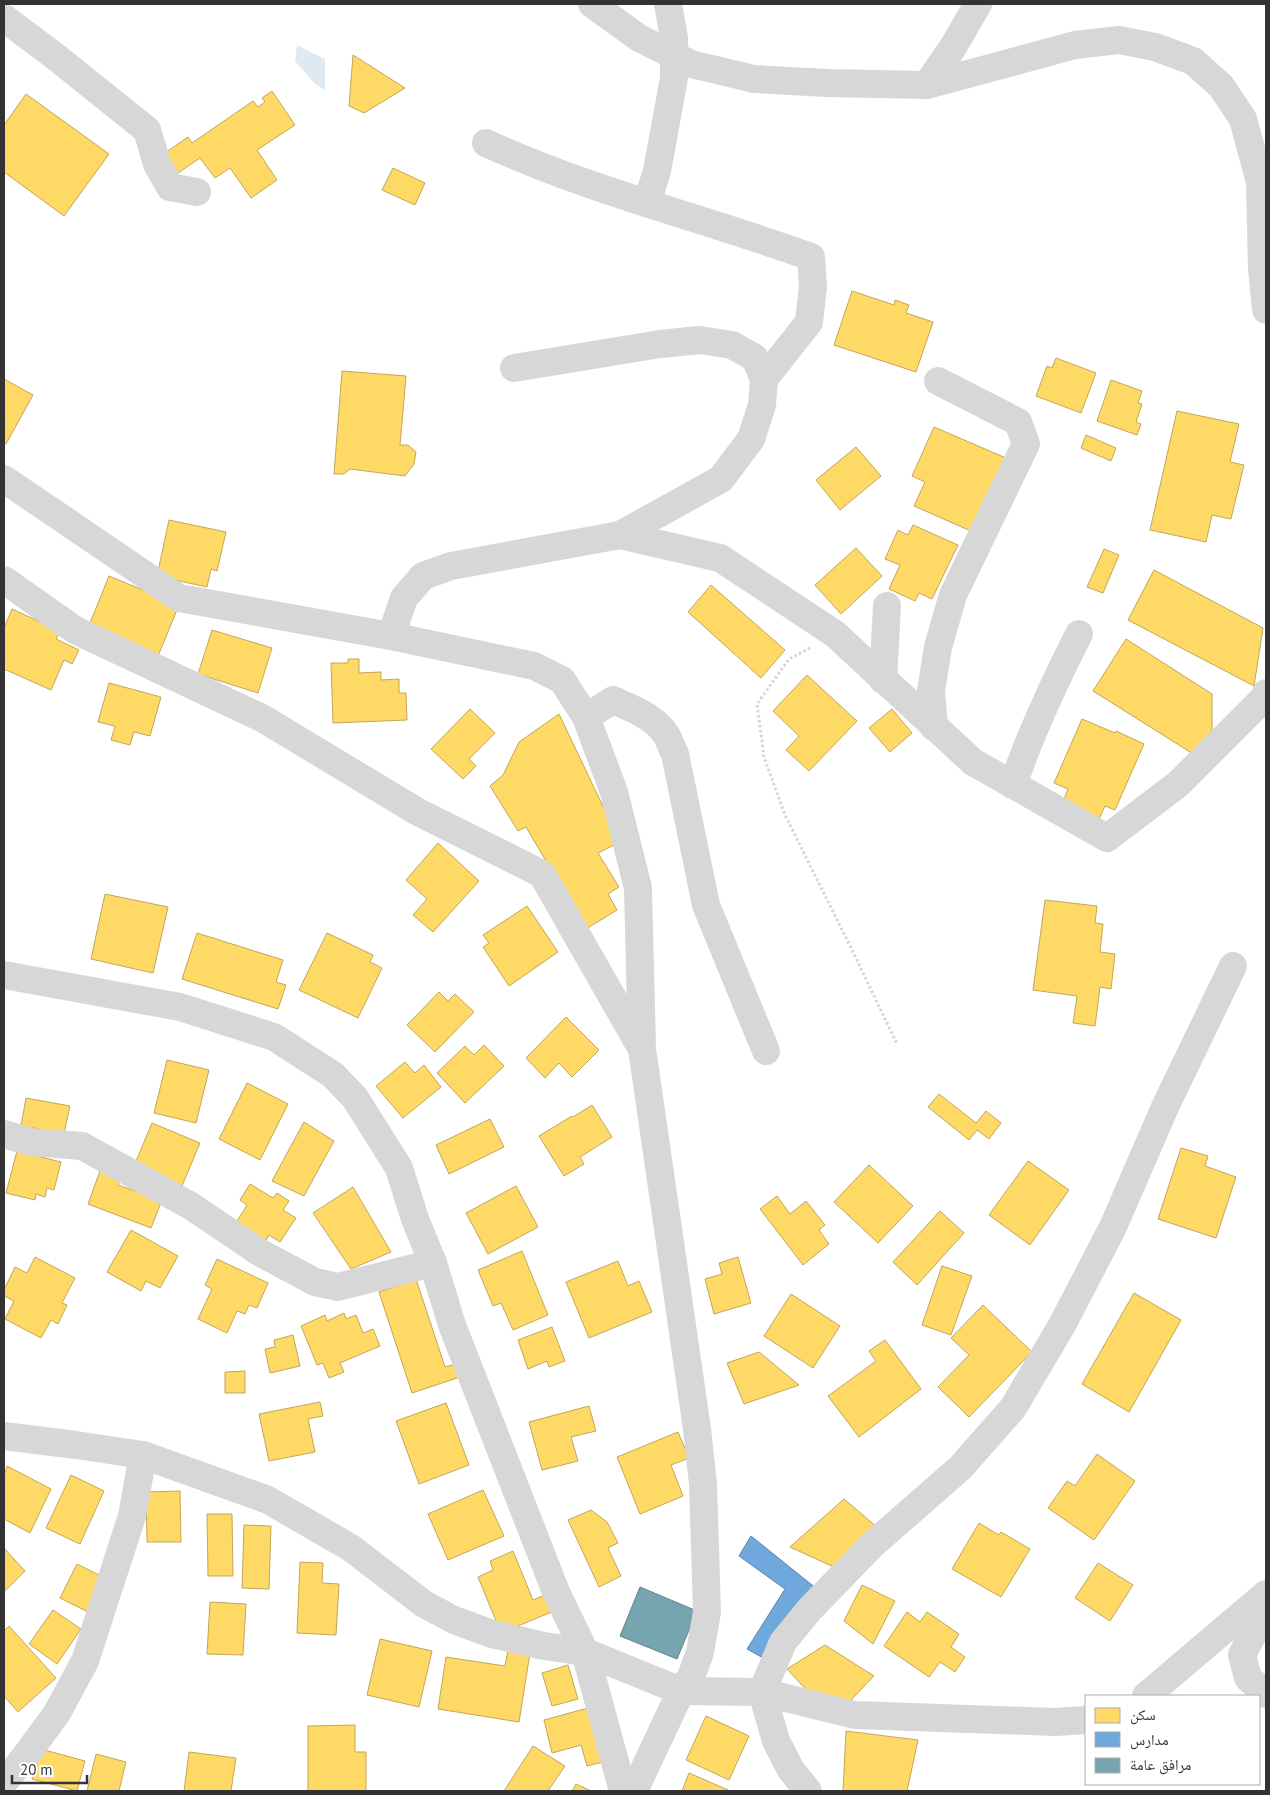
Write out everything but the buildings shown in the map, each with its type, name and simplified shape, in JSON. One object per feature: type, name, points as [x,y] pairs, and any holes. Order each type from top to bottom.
[{"type":"street","points":[[592,4],[639,38],[690,64],[754,79],[928,85],[1075,45],[1119,40],[1155,47],[1193,61],[1221,86],[1243,120],[1260,182],[1262,269],[1266,310]]},
{"type":"street","points":[[647,203],[657,171],[674,78],[674,38],[668,4]]},
{"type":"street","points":[[928,85],[978,4]]},
{"type":"street","points":[[4,18],[147,130],[157,164],[170,188],[197,192]]},
{"type":"street","points":[[486,143],[521,159],[811,257],[813,286],[810,322],[764,380]]},
{"type":"street","points":[[391,636],[404,598],[424,576],[451,566],[620,535],[721,479],[751,438],[762,405],[764,380],[755,358],[732,346],[700,340],[660,344],[514,368]]},
{"type":"street","points":[[934,727],[931,691],[938,647],[953,595],[1026,444],[1018,422],[938,381]]},
{"type":"street","points":[[4,480],[179,598],[391,636],[534,666],[562,680],[586,717],[614,792],[638,888],[642,1049],[697,1430],[703,1484],[706,1612],[700,1652],[691,1676],[681,1690],[634,1791]]},
{"type":"street","points":[[620,535],[720,558],[835,634],[974,762],[1107,838],[1178,784],[1264,698],[1266,693]]},
{"type":"street","points":[[4,580],[75,630],[262,718],[418,812],[542,874],[642,1049]]},
{"type":"street","points":[[883,680],[887,606]]},
{"type":"street","points":[[1013,785],[1044,703],[1079,634]]},
{"type":"street","points":[[586,717],[612,700],[637,711],[658,725],[667,736],[675,754],[706,905],[766,1052]]},
{"type":"street","points":[[808,1791],[791,1770],[776,1741],[762,1692],[783,1642],[810,1609],[872,1545],[960,1468],[1013,1408],[1062,1325],[1113,1227],[1166,1107],[1233,966]]},
{"type":"street","points":[[4,975],[180,1008],[274,1037],[333,1075],[355,1098],[400,1168],[415,1219],[433,1263],[452,1325],[556,1592],[585,1652],[623,1791]]},
{"type":"street","points":[[4,1134],[31,1142],[82,1146],[191,1206],[258,1252],[315,1282],[338,1287],[433,1263]]},
{"type":"street","points":[[4,1436],[76,1444],[143,1455],[268,1500],[351,1548],[424,1604],[454,1620],[492,1634],[544,1646],[585,1652],[681,1690],[762,1692],[855,1715],[1056,1722],[1085,1720]]},
{"type":"street","points":[[4,1782],[57,1713],[84,1661],[132,1516],[143,1455]]},
{"type":"street","points":[[1266,1596],[1256,1626],[1242,1654],[1248,1678],[1266,1694]]},
{"type":"street","points":[[1147,1695],[1266,1596]]},
{"type":"path","points":[[835,634],[789,659],[757,704],[764,757],[785,815],[897,1044]]},
{"type":"shaded area","points":[[297,45],[325,59],[325,90],[315,84],[295,61]]}]
